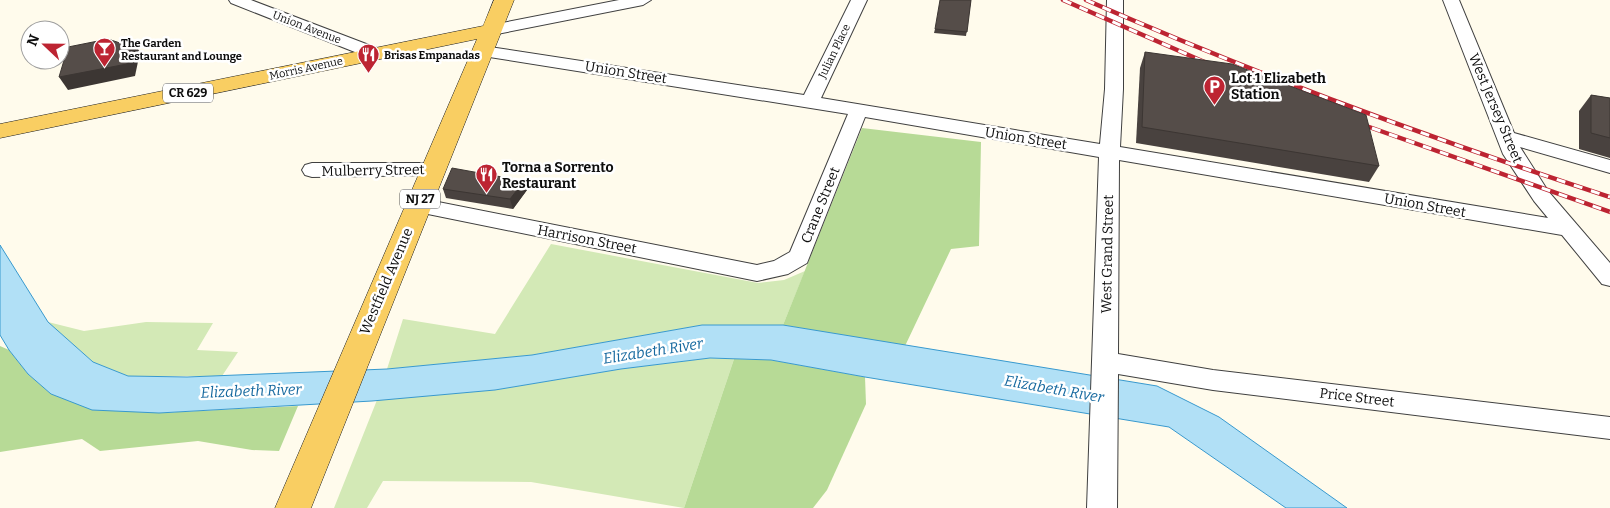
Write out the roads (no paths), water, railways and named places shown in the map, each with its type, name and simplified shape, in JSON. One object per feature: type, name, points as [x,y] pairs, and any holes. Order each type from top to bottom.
[{"type":"main road","name":"Westfield Avenue","points":[[293,508],[504,0]]},
{"type":"main road","name":"Morris Avenue","points":[[0,131],[376,54],[487,40]]},
{"type":"street","name":"Union Avenue","points":[[237,0],[376,54]]},
{"type":"street","name":"Morris Avenue","points":[[487,40],[642,0]]},
{"type":"street","name":"Julian Place","points":[[809,103],[859,0]]},
{"type":"street","name":"West Grand Street","points":[[1102,508],[1109,151],[1114,89],[1115,0]]},
{"type":"street","name":"West Jersey Street","points":[[1451,0],[1513,154],[1536,189],[1610,278]]},
{"type":"street","name":"Union Street","points":[[487,40],[809,103],[1109,151],[1568,229]]},
{"type":"street","name":"Crane Street","points":[[757,273],[780,268],[799,257],[858,111]]},
{"type":"street","points":[[1506,138],[1610,167]]},
{"type":"street","name":"Mulberry Street","points":[[312,170],[433,169]]},
{"type":"street","name":"Harrison Street","points":[[418,205],[757,273]]},
{"type":"street","name":"Price Street","points":[[1105,370],[1213,380],[1610,428]]},
{"type":"water","name":"Elizabeth River","points":[[0,245],[48,322],[93,362],[128,376],[187,377],[387,369],[532,355],[702,325],[783,325],[1157,386],[1219,417],[1347,508],[1286,508],[1169,427],[771,360],[710,358],[621,369],[495,390],[372,401],[159,413],[92,410],[51,394],[28,374],[0,335]]},
{"type":"railway","points":[[1063,0],[1209,64]]},
{"type":"railway","points":[[1086,0],[1150,28],[1345,105],[1610,197]]},
{"type":"railway","points":[[1355,122],[1610,212]]},
{"type":"place","name":"The Garden Restaurant and Lounge","points":[[105,68]]},
{"type":"place","name":"Brisas Empanadas","points":[[368,74]]},
{"type":"place","name":"Lot 1 Elizabeth Station","points":[[1215,105]]},
{"type":"place","name":"Torna a Sorrento Restaurant","points":[[486,194]]}]
